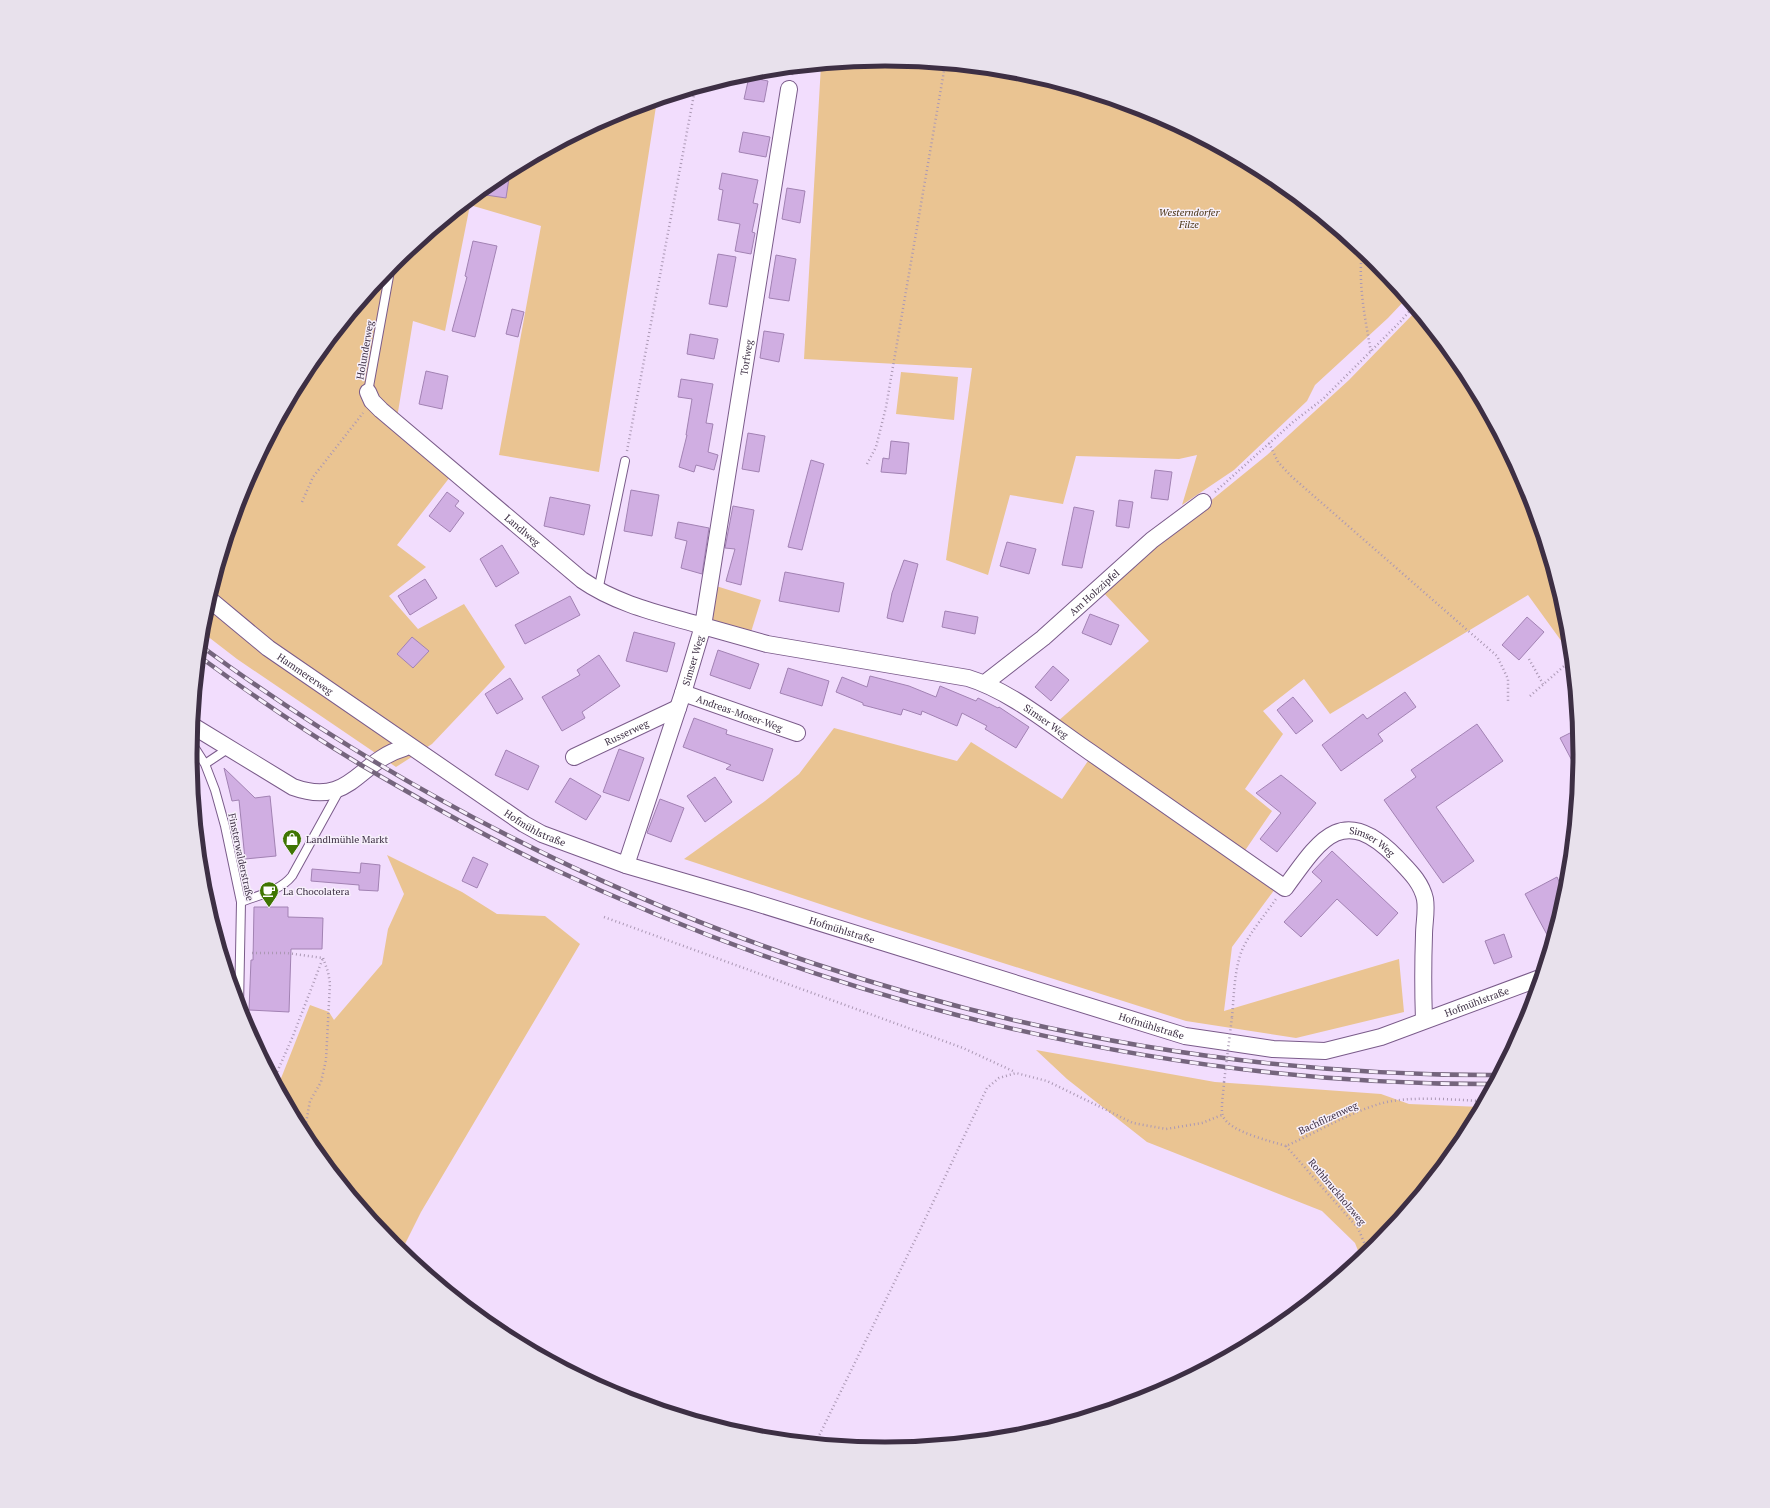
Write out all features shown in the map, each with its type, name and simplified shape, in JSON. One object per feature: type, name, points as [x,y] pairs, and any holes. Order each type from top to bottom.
[{"type":"street","name":"Torfweg","points":[[703,626],[789,89]]},
{"type":"street","name":"Landlweg","points":[[370,396],[576,575],[598,591],[616,599],[703,626]]},
{"type":"street","name":"Am Holzzipfel","points":[[985,683],[1043,638],[1152,540],[1203,502]]},
{"type":"street","name":"Hammererweg","points":[[214,602],[268,648],[405,743]]},
{"type":"street","name":"Simser Weg","points":[[626,864],[683,693],[703,626],[767,644],[968,678],[985,683],[1052,725],[1285,888],[1314,848],[1328,836],[1343,830],[1357,830],[1367,834],[1377,840],[1393,855],[1416,878],[1422,888],[1425,899],[1424,1020]]},
{"type":"street","name":"Andreas-Moser-Weg","points":[[683,693],[797,733]]},
{"type":"street","name":"Russerweg","points":[[574,757],[678,708]]},
{"type":"street","points":[[198,729],[293,787],[308,793],[322,793],[341,788],[388,754],[404,748],[405,743]]},
{"type":"street","name":"Hofmühlstraße","points":[[405,743],[524,824],[542,834],[626,864],[1185,1036],[1273,1048],[1325,1051],[1381,1037],[1534,980]]},
{"type":"lane","name":"Holunderweg","points":[[370,396],[389,278]]},
{"type":"lane","points":[[598,591],[625,461]]},
{"type":"lane","points":[[205,764],[229,748]]},
{"type":"lane","name":"Finsterwalderstraße","points":[[197,752],[205,764],[225,826],[241,902],[240,991]]},
{"type":"lane","points":[[241,902],[275,889],[287,882],[292,876],[341,788]]},
{"type":"path","points":[[867,464],[876,446],[884,413],[944,69]]},
{"type":"path","points":[[625,461],[694,93]]},
{"type":"path","points":[[1362,259],[1362,303],[1370,352]]},
{"type":"path","points":[[1203,502],[1292,422],[1323,399],[1370,352],[1409,309]]},
{"type":"path","points":[[302,502],[313,477],[370,396]]},
{"type":"path","points":[[1269,443],[1278,462],[1291,476],[1496,656],[1508,679],[1508,702]]},
{"type":"path","points":[[1529,658],[1543,684]]},
{"type":"path","points":[[1530,696],[1567,663]]},
{"type":"path","points":[[1285,888],[1249,937],[1242,951],[1237,972],[1224,1082],[1222,1115],[1227,1122],[1244,1132],[1286,1146]]},
{"type":"path","points":[[604,917],[963,1048],[1016,1073],[1047,1081],[1133,1123],[1166,1128],[1202,1123],[1222,1115]]},
{"type":"path","points":[[241,953],[287,954],[323,958]]},
{"type":"path","points":[[276,1073],[293,1036],[323,958]]},
{"type":"path","points":[[306,1124],[310,1101],[321,1082],[326,1060],[330,983],[323,958]]},
{"type":"path","points":[[818,1439],[919,1232],[987,1088],[999,1078],[1016,1073]]},
{"type":"path","name":"Bachfilzenweg","points":[[1286,1146],[1380,1104],[1415,1100],[1479,1101]]},
{"type":"path","name":"Rothbruckholzweg","points":[[1286,1146],[1358,1228],[1365,1246]]},
{"type":"green space","name":"Westerndorfer Filze","points":[[840,67],[930,67],[1019,79],[1063,89],[1148,118],[1229,158],[1304,208],[1339,237],[1403,302],[1388,318],[1315,385],[1307,401],[1234,470],[1182,505],[1197,455],[1179,459],[1076,456],[1063,504],[1010,495],[988,575],[946,560],[972,368],[804,359],[821,69]]},
{"type":"green space","points":[[656,106],[599,472],[499,455],[541,226],[470,205],[541,158],[622,118]]},
{"type":"green space","points":[[470,205],[445,331],[413,321],[397,418],[457,468],[397,545],[426,567],[389,596],[418,629],[464,604],[505,667],[432,744],[396,767],[237,659],[207,636],[220,576],[249,491],[268,450],[289,410],[339,335],[368,300],[399,268],[431,237]]},
{"type":"green space","points":[[1413,314],[1431,335],[1457,372],[1481,410],[1521,491],[1550,576],[1564,645],[1528,595],[1330,714],[1304,679],[1263,711],[1283,734],[1245,789],[1272,811],[1244,852],[1057,722],[1149,641],[1101,590],[1267,455],[1349,380]]},
{"type":"green space","points":[[901,372],[958,377],[954,420],[896,414]]},
{"type":"green space","points":[[716,586],[761,600],[751,632],[717,623],[712,619]]},
{"type":"green space","points":[[834,728],[957,761],[971,742],[1062,799],[1090,758],[1275,889],[1232,947],[1224,1011],[1399,959],[1404,1012],[1296,1038],[1186,1021],[877,923],[684,859],[765,801],[799,774]]},
{"type":"green space","points":[[387,855],[462,892],[497,914],[545,916],[580,944],[421,1212],[404,1245],[368,1208],[339,1173],[313,1136],[280,1081],[310,1005],[329,1012],[334,1020],[382,964],[388,929],[404,894]]},
{"type":"green space","points":[[1036,1050],[1215,1082],[1381,1094],[1409,1104],[1475,1107],[1431,1173],[1402,1208],[1359,1252],[1355,1243],[1322,1211],[1147,1142],[1067,1079]]},
{"type":"building","points":[[755,78],[768,81],[764,102],[744,99],[748,80]]},
{"type":"building","points":[[743,132],[770,137],[766,157],[739,152]]},
{"type":"building","points":[[722,173],[758,180],[753,203],[758,204],[752,232],[755,233],[751,254],[735,251],[740,224],[718,220],[723,190],[719,189]]},
{"type":"building","points":[[509,178],[506,198],[486,195],[486,194]]},
{"type":"building","points":[[787,188],[805,191],[800,223],[782,219]]},
{"type":"building","points":[[473,241],[497,246],[475,337],[452,331],[467,277],[465,276]]},
{"type":"building","points":[[718,254],[736,257],[727,307],[709,304]]},
{"type":"building","points":[[776,255],[796,259],[789,301],[769,298]]},
{"type":"building","points":[[512,309],[524,312],[518,337],[506,334]]},
{"type":"building","points":[[764,331],[784,334],[779,362],[760,358]]},
{"type":"building","points":[[690,334],[718,339],[714,359],[687,354]]},
{"type":"building","points":[[426,371],[448,376],[442,409],[419,404]]},
{"type":"building","points":[[681,379],[713,384],[706,423],[713,424],[708,452],[718,455],[714,470],[696,465],[694,472],[679,467],[687,435],[692,399],[678,397]]},
{"type":"building","points":[[748,433],[765,436],[759,472],[742,469]]},
{"type":"building","points":[[891,441],[909,443],[906,474],[881,472],[883,458],[889,459]]},
{"type":"building","points":[[811,460],[824,464],[802,550],[788,547]]},
{"type":"building","points":[[1155,470],[1172,472],[1168,500],[1151,498]]},
{"type":"building","points":[[631,490],[659,495],[652,536],[624,531]]},
{"type":"building","points":[[447,492],[459,501],[455,506],[464,513],[450,532],[429,516]]},
{"type":"building","points":[[550,497],[590,505],[584,535],[544,526]]},
{"type":"building","points":[[1119,500],[1133,502],[1129,528],[1116,526]]},
{"type":"building","points":[[733,506],[754,510],[741,585],[726,581],[735,549],[725,548]]},
{"type":"building","points":[[1074,507],[1094,511],[1082,568],[1062,565]]},
{"type":"building","points":[[678,522],[709,528],[702,574],[681,568],[687,541],[675,538]]},
{"type":"building","points":[[1007,542],[1036,549],[1029,574],[1000,566]]},
{"type":"building","points":[[502,545],[519,573],[496,587],[480,559]]},
{"type":"building","points":[[904,560],[918,564],[903,622],[887,618],[892,593]]},
{"type":"building","points":[[785,572],[844,583],[839,612],[779,601]]},
{"type":"building","points":[[425,579],[437,598],[410,615],[398,596]]},
{"type":"building","points":[[570,596],[580,615],[525,644],[515,625]]},
{"type":"building","points":[[945,611],[978,617],[975,634],[942,627]]},
{"type":"building","points":[[1090,614],[1119,625],[1111,645],[1082,633]]},
{"type":"building","points":[[1527,617],[1544,632],[1519,660],[1502,645]]},
{"type":"building","points":[[634,632],[675,643],[667,672],[626,661]]},
{"type":"building","points":[[412,637],[429,651],[413,668],[397,654]]},
{"type":"building","points":[[718,650],[759,664],[750,689],[710,675]]},
{"type":"building","points":[[599,655],[620,686],[582,712],[585,718],[562,731],[542,697],[580,675],[577,670]]},
{"type":"building","points":[[1053,666],[1069,680],[1051,701],[1035,687]]},
{"type":"building","points":[[788,668],[829,681],[822,706],[780,693]]},
{"type":"building","points":[[870,676],[909,686],[936,697],[940,686],[976,701],[978,698],[998,708],[999,707],[1029,727],[1016,748],[985,729],[987,726],[962,713],[957,726],[922,711],[921,715],[903,709],[901,715],[863,705],[863,703],[836,692],[842,677],[867,687]]},
{"type":"building","points":[[510,678],[523,699],[497,714],[485,694]]},
{"type":"building","points":[[1405,692],[1416,707],[1378,734],[1383,741],[1341,771],[1322,745],[1363,714],[1367,719]]},
{"type":"building","points":[[1293,697],[1313,721],[1296,734],[1277,710]]},
{"type":"building","points":[[694,718],[727,730],[726,734],[773,749],[763,781],[726,769],[731,765],[683,747]]},
{"type":"building","points":[[1477,724],[1503,761],[1436,807],[1474,861],[1443,883],[1384,800],[1416,777],[1411,770]]},
{"type":"building","points":[[1573,732],[1573,762],[1560,738]]},
{"type":"building","points":[[619,749],[644,758],[629,801],[603,792]]},
{"type":"building","points":[[506,750],[539,766],[528,790],[495,775]]},
{"type":"building","points":[[224,768],[255,798],[270,796],[276,856],[245,859],[239,800],[232,801]]},
{"type":"building","points":[[1281,775],[1316,803],[1277,852],[1260,839],[1281,813],[1256,793]]},
{"type":"building","points":[[715,777],[732,802],[705,822],[687,796]]},
{"type":"building","points":[[570,778],[601,796],[586,820],[555,802]]},
{"type":"building","points":[[660,799],[684,808],[671,842],[647,833]]},
{"type":"building","points":[[1332,851],[1398,913],[1377,936],[1337,899],[1301,937],[1284,922],[1322,881],[1312,872]]},
{"type":"building","points":[[473,857],[488,864],[477,888],[462,881]]},
{"type":"building","points":[[361,863],[380,865],[378,891],[359,890],[359,885],[311,881],[312,869],[360,873]]},
{"type":"building","points":[[1557,877],[1561,885],[1548,937],[1525,894]]},
{"type":"building","points":[[254,907],[288,907],[288,917],[323,918],[322,949],[291,949],[289,1012],[249,1010],[251,960],[253,960]]},
{"type":"building","points":[[1504,934],[1512,957],[1494,964],[1485,941]]},
{"type":"railway","points":[[205,649],[345,743],[495,829],[653,903],[815,964],[982,1012],[1152,1047],[1325,1068],[1493,1075]]},
{"type":"railway","points":[[204,660],[320,740],[429,804],[498,842],[545,865],[657,915],[771,958],[888,996],[1007,1027],[1127,1052],[1248,1070],[1370,1081],[1488,1084]]},
{"type":"place","name":"Landlmühle Markt","points":[[292,856]]},
{"type":"place","name":"La Chocolatera","points":[[269,908]]}]
